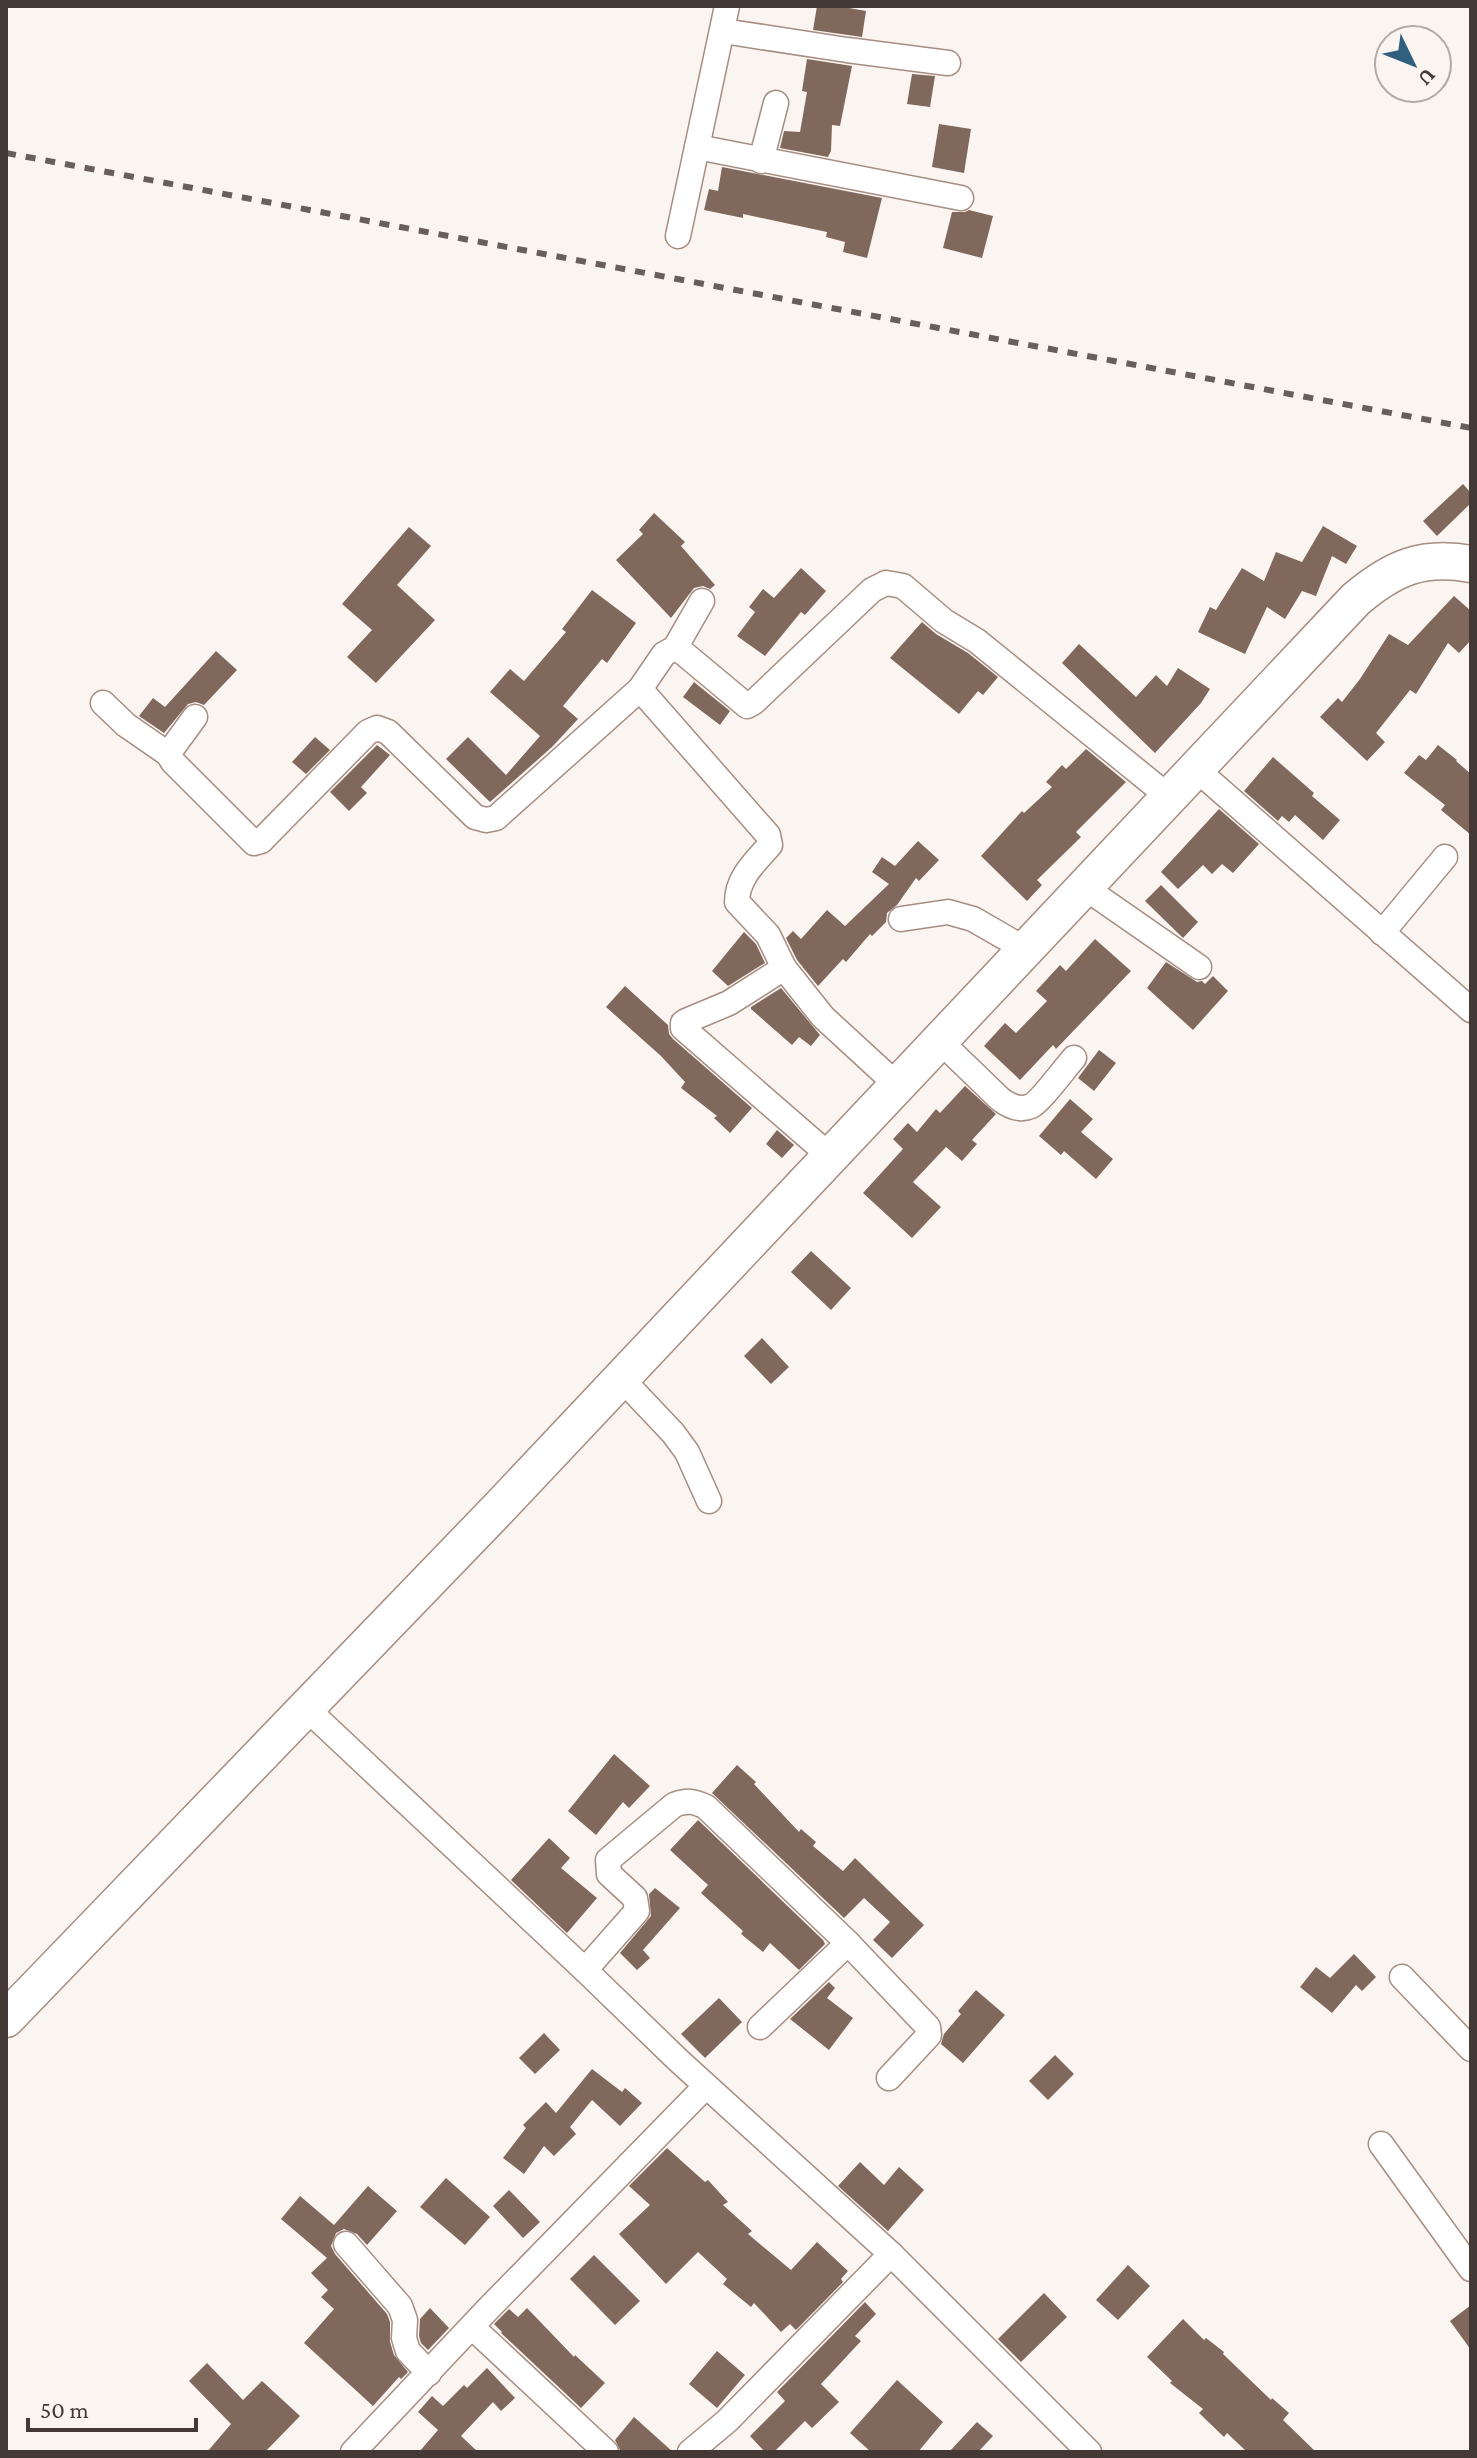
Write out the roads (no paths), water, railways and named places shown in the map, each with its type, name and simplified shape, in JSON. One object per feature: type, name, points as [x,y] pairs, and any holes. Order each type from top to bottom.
[{"type":"main road","points":[[6,2019],[621,1378],[1356,599],[1382,577],[1415,564],[1450,560],[1471,564]]},
{"type":"street","points":[[678,236],[727,6]]},
{"type":"street","points":[[723,31],[948,63]]},
{"type":"street","points":[[761,161],[776,103]]},
{"type":"street","points":[[697,147],[961,198]]},
{"type":"street","points":[[675,648],[747,706],[872,590],[886,583],[903,586],[944,621],[977,641],[1169,797]]},
{"type":"street","points":[[103,703],[126,725],[168,754],[254,843],[261,841],[368,732],[377,728],[388,732],[475,817],[486,820],[496,818],[640,689],[664,654],[675,648],[702,601]]},
{"type":"street","points":[[640,689],[768,835],[770,845],[746,872],[737,892],[737,902],[768,935],[784,968],[823,1017],[897,1085]]},
{"type":"street","points":[[168,754],[195,717]]},
{"type":"street","points":[[1196,769],[1382,933],[1469,1004]]},
{"type":"street","points":[[1382,933],[1445,857]]},
{"type":"street","points":[[1084,887],[1199,967]]},
{"type":"street","points":[[901,919],[948,912],[973,919],[1025,949]]},
{"type":"street","points":[[784,968],[729,1003],[686,1021],[683,1028],[830,1156]]},
{"type":"street","points":[[939,1040],[1000,1099],[1010,1106],[1022,1108],[1033,1105],[1074,1058]]},
{"type":"street","points":[[621,1378],[687,1452],[709,1501]]},
{"type":"street","points":[[306,1708],[706,2086],[891,2254],[1089,2452]]},
{"type":"street","points":[[585,1970],[637,1911],[635,1898],[609,1874],[608,1860],[674,1805],[685,1800],[696,1802],[706,1807],[848,1943],[928,2027],[929,2035],[889,2078]]},
{"type":"street","points":[[760,2027],[848,1943]]},
{"type":"street","points":[[1402,1977],[1471,2049]]},
{"type":"street","points":[[353,2452],[706,2086]]},
{"type":"street","points":[[1381,2144],[1471,2269]]},
{"type":"street","points":[[346,2244],[400,2306],[405,2320],[404,2338],[408,2351],[429,2373]]},
{"type":"street","points":[[690,2452],[727,2421],[891,2254]]},
{"type":"street","points":[[472,2327],[606,2452]]},
{"type":"railway","points":[[6,153],[1471,428]]}]
